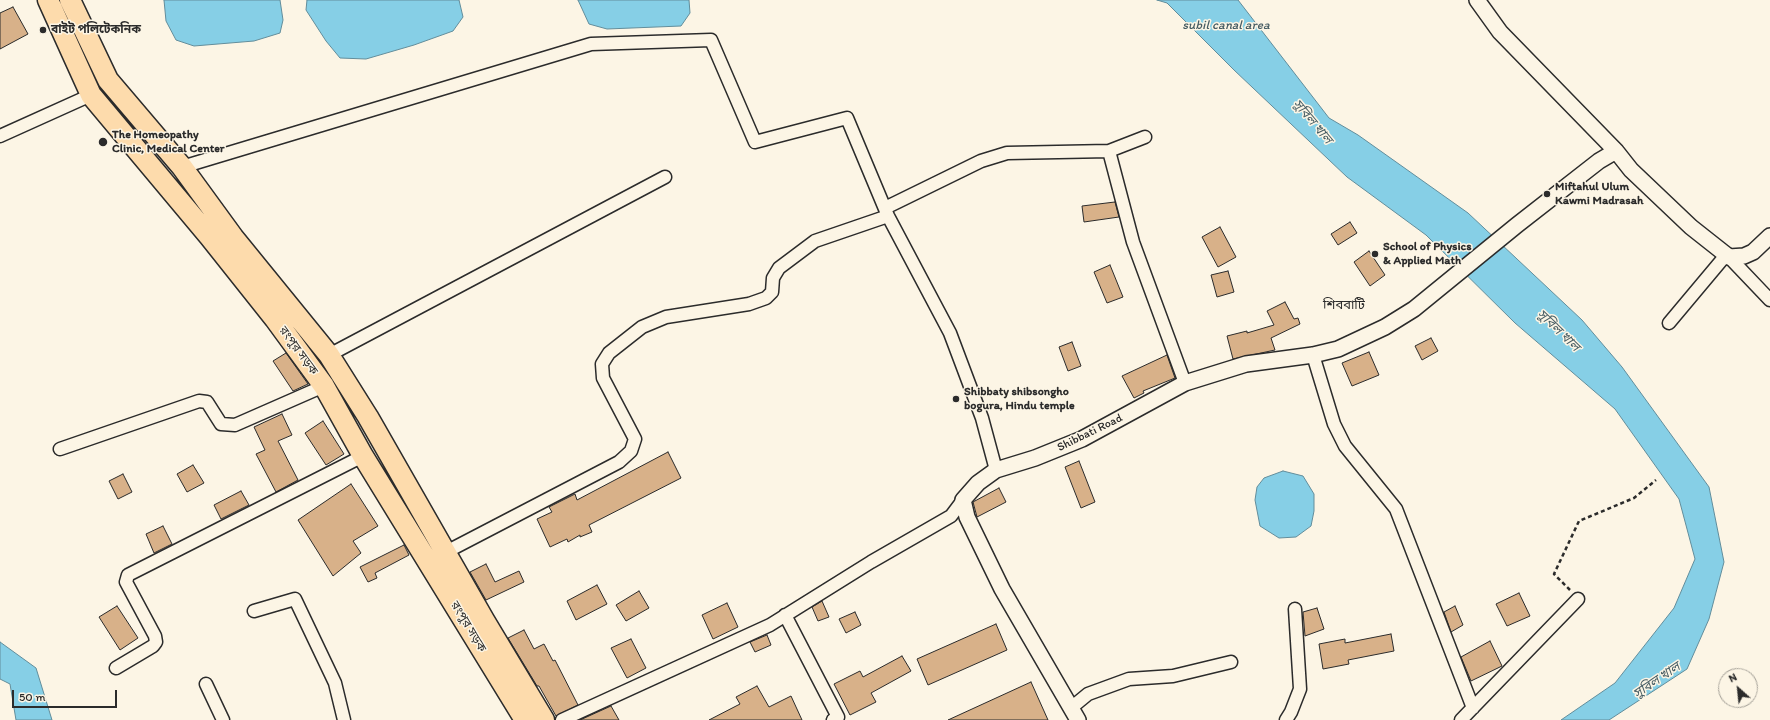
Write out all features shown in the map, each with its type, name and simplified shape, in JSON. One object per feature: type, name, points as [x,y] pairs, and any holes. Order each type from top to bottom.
[{"type":"highway","name":"রংপুর সড়ক","points":[[48,0],[92,96],[266,307],[324,386],[363,456],[520,719]]},
{"type":"highway","name":"রংপুর সড়ক","points":[[70,0],[108,80],[182,167],[233,237],[329,355],[368,417],[544,720]]},
{"type":"street","points":[[1477,0],[1500,32],[1616,151],[1630,170],[1691,227],[1728,256],[1770,300]]},
{"type":"street","points":[[182,167],[591,44],[711,40],[755,142],[847,118],[887,212],[950,333],[982,418],[996,470]]},
{"type":"street","points":[[0,136],[92,96]]},
{"type":"street","points":[[446,552],[619,462],[631,451],[634,439],[603,378],[602,364],[609,353],[642,327],[666,317],[749,304],[766,298],[772,292],[773,278],[779,268],[815,241],[887,212],[981,161],[1007,153],[1109,151],[1145,137]]},
{"type":"street","points":[[1109,151],[1133,242],[1185,384]]},
{"type":"street","name":"Shibbati Road","points":[[963,500],[978,482],[996,470],[1036,458],[1082,439],[1185,384],[1246,364],[1313,355],[1338,349],[1385,327],[1414,309],[1598,161],[1616,151]]},
{"type":"street","points":[[329,355],[665,177]]},
{"type":"street","points":[[1669,323],[1728,256],[1744,256],[1753,252],[1770,236]]},
{"type":"street","points":[[1313,355],[1334,424],[1345,446],[1396,509],[1473,708]]},
{"type":"street","points":[[60,449],[199,401],[207,402],[222,424],[235,425],[324,386]]},
{"type":"street","points":[[116,668],[153,646],[156,642],[155,636],[126,582],[128,575],[363,456]]},
{"type":"street","points":[[562,720],[770,624],[871,562],[951,516],[963,500]]},
{"type":"street","points":[[963,500],[967,517],[1002,589],[1074,714],[1088,694],[1129,679],[1173,676],[1231,662]]},
{"type":"street","points":[[254,611],[295,599],[335,683],[344,720]]},
{"type":"street","points":[[1460,720],[1578,599]]},
{"type":"street","points":[[1286,720],[1291,712],[1300,688],[1295,609]]},
{"type":"street","points":[[785,615],[838,717],[833,720]]},
{"type":"street","points":[[206,684],[223,720]]},
{"type":"path","points":[[1578,599],[1554,574],[1579,521],[1634,498],[1656,480]]},
{"type":"water","points":[[164,0],[280,0],[283,20],[280,33],[254,41],[194,46],[176,40],[166,21]]},
{"type":"water","points":[[307,0],[459,0],[463,17],[453,31],[414,45],[366,59],[340,58],[326,41],[306,10]]},
{"type":"water","points":[[578,0],[689,0],[690,13],[681,26],[607,29],[589,24]]},
{"type":"water","name":"subil canal area","points":[[1157,0],[1238,0],[1329,118],[1358,135],[1468,213],[1582,320],[1622,367],[1709,487],[1724,562],[1709,619],[1687,669],[1609,720],[1561,720],[1615,683],[1674,608],[1695,559],[1679,499],[1615,409],[1515,323],[1426,235],[1347,177],[1234,70],[1167,3]]},
{"type":"water","points":[[1283,471],[1303,476],[1314,494],[1314,511],[1311,526],[1296,537],[1279,538],[1260,526],[1255,500],[1257,487],[1264,478]]},
{"type":"water","points":[[0,642],[36,668],[52,720],[16,720],[10,684],[0,679]]},
{"type":"building","points":[[13,7],[28,34],[0,49],[0,13]]},
{"type":"building","points":[[1115,202],[1119,217],[1084,222],[1082,206]]},
{"type":"building","points":[[1350,222],[1357,233],[1338,245],[1331,234]]},
{"type":"building","points":[[1220,227],[1236,257],[1218,267],[1202,237]]},
{"type":"building","points":[[1369,251],[1385,275],[1370,286],[1354,262]]},
{"type":"building","points":[[1110,265],[1123,297],[1107,303],[1094,272]]},
{"type":"building","points":[[1228,271],[1234,292],[1217,297],[1211,275]]},
{"type":"building","points":[[1285,302],[1294,319],[1298,318],[1300,324],[1271,338],[1275,350],[1233,359],[1227,336],[1247,331],[1247,333],[1274,325],[1267,311]]},
{"type":"building","points":[[1431,338],[1438,351],[1422,360],[1415,346]]},
{"type":"building","points":[[1072,342],[1081,366],[1068,371],[1059,347]]},
{"type":"building","points":[[1369,352],[1379,375],[1352,386],[1342,363]]},
{"type":"building","points":[[286,353],[308,384],[293,391],[273,361]]},
{"type":"building","points":[[1167,355],[1175,378],[1143,391],[1144,393],[1134,398],[1122,376]]},
{"type":"building","points":[[282,414],[292,435],[278,441],[298,480],[276,492],[256,454],[265,450],[254,427]]},
{"type":"building","points":[[323,421],[344,454],[326,465],[305,433]]},
{"type":"building","points":[[668,452],[681,478],[589,525],[592,532],[580,537],[580,535],[568,542],[567,539],[550,547],[537,519],[552,512],[549,507],[575,494],[577,500]]},
{"type":"building","points":[[1079,461],[1095,502],[1081,508],[1065,467]]},
{"type":"building","points":[[193,465],[204,483],[187,492],[177,474]]},
{"type":"building","points":[[123,474],[132,492],[118,499],[109,481]]},
{"type":"building","points":[[351,484],[378,526],[353,541],[361,553],[333,576],[298,520]]},
{"type":"building","points":[[999,488],[1006,502],[977,517],[973,502]]},
{"type":"building","points":[[241,491],[249,505],[221,519],[214,505]]},
{"type":"building","points":[[163,526],[172,544],[154,553],[146,534]]},
{"type":"building","points":[[404,545],[409,555],[375,573],[377,578],[368,582],[360,567]]},
{"type":"building","points":[[486,564],[495,582],[519,571],[524,582],[486,600],[470,572]]},
{"type":"building","points":[[597,585],[607,604],[576,620],[567,601]]},
{"type":"building","points":[[639,591],[649,608],[626,621],[616,605]]},
{"type":"building","points":[[1519,593],[1530,616],[1507,626],[1496,604]]},
{"type":"building","points":[[822,601],[829,617],[818,621],[812,607]]},
{"type":"building","points":[[727,603],[738,627],[713,639],[702,615]]},
{"type":"building","points":[[117,606],[138,638],[120,650],[99,617]]},
{"type":"building","points":[[1455,606],[1463,625],[1451,632],[1444,612]]},
{"type":"building","points":[[1317,608],[1324,629],[1305,636],[1303,612]]},
{"type":"building","points":[[855,612],[861,625],[846,633],[839,619]]},
{"type":"building","points":[[996,624],[1007,650],[928,685],[917,659]]},
{"type":"building","points":[[524,630],[534,649],[544,644],[553,661],[555,660],[578,705],[556,716],[539,686],[537,686],[508,638]]},
{"type":"building","points":[[1391,634],[1394,651],[1348,660],[1349,664],[1323,669],[1319,644],[1345,639],[1345,643]]},
{"type":"building","points":[[767,635],[771,645],[755,652],[750,642]]},
{"type":"building","points":[[631,639],[646,668],[627,678],[611,648]]},
{"type":"building","points":[[1490,641],[1502,666],[1471,681],[1461,657]]},
{"type":"building","points":[[902,656],[911,671],[871,693],[876,702],[850,715],[834,684],[860,671],[863,677]]},
{"type":"building","points":[[1031,682],[1048,720],[948,720]]},
{"type":"building","points":[[757,686],[769,707],[791,696],[802,720],[709,720],[740,704],[736,697]]},
{"type":"building","points":[[611,706],[619,720],[580,720]]},
{"type":"place","name":"বাইট পলিটেকনিক","points":[[43,30]]},
{"type":"place","name":"The Homeopathy Clinic, Medical Center","points":[[103,142]]},
{"type":"place","name":"Miftahul Ulum Kawmi Madrasah","points":[[1547,194]]},
{"type":"place","name":"School of Physics & Applied Math","points":[[1375,254]]},
{"type":"place","name":"Shibbaty shibsongho bogura, Hindu temple","points":[[956,399]]},
{"type":"district","name":"শিববাটি","points":[[1344,306]]},
{"type":"water label","name":"সুবিল খাল","points":[[1312,122]]},
{"type":"water label","name":"সুবিল খাল","points":[[1558,331]]},
{"type":"water label","name":"সুবিল খাল","points":[[1657,681]]}]
